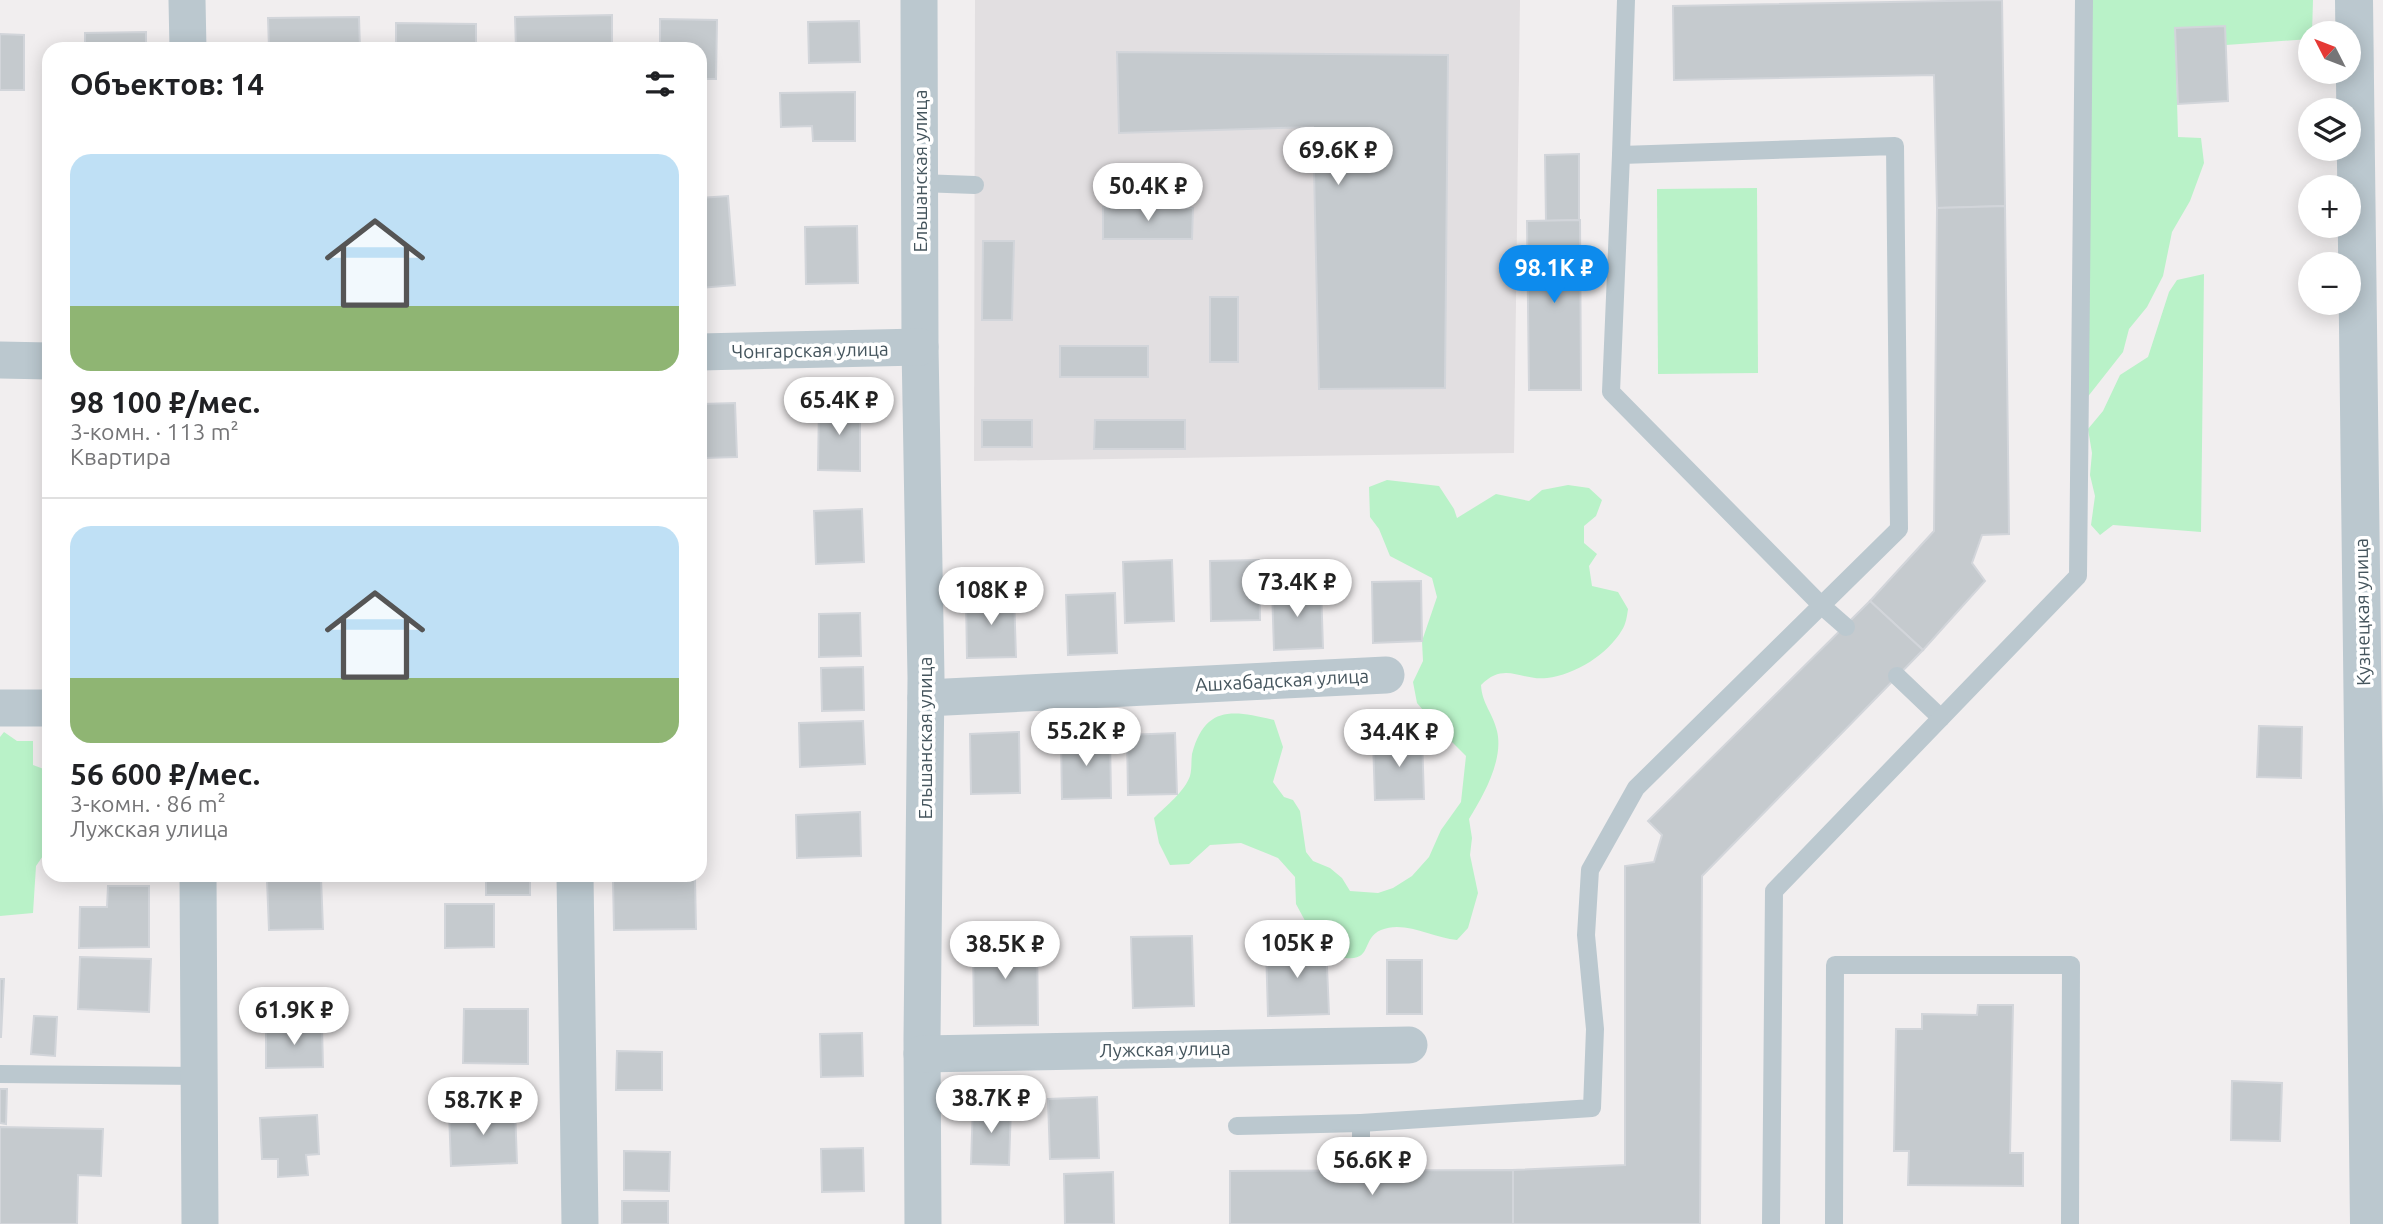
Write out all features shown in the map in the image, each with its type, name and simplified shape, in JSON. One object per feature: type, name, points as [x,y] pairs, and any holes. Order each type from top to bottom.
[{"type":"street","points":[[187,0],[188,42]]},
{"type":"street","name":"Ельшанская улица","points":[[919,0],[920,347],[926,698],[923,1224]]},
{"type":"street","name":"Кузнецкая улица","points":[[2354,0],[2372,486],[2369,1224]]},
{"type":"street","name":"Чонгарская улица","points":[[707,352],[920,347]]},
{"type":"street","points":[[0,360],[42,361]]},
{"type":"street","name":"Ашхабадская улица","points":[[926,698],[1386,675]]},
{"type":"street","points":[[0,708],[42,708]]},
{"type":"street","points":[[198,882],[200,1224]]},
{"type":"street","points":[[575,882],[579,1224]]},
{"type":"street","name":"Лужская улица","points":[[922,1054],[1409,1045]]},
{"type":"lane","points":[[1626,0],[1611,392],[1822,606],[1846,627]]},
{"type":"lane","points":[[1770,1224],[1774,891],[2078,576],[2084,0]]},
{"type":"lane","points":[[1237,1126],[1361,1123],[1592,1108],[1595,1029],[1586,935],[1590,870],[1636,788],[1899,529],[1895,146],[1621,155]]},
{"type":"lane","points":[[920,183],[975,185]]},
{"type":"lane","points":[[1897,676],[1941,718]]},
{"type":"lane","points":[[1834,1224],[1835,965],[2071,965],[2070,1224]]},
{"type":"lane","points":[[0,1074],[199,1076]]},
{"type":"lane","points":[[1361,1123],[1362,1170]]},
{"type":"shaded area","points":[[975,0],[1520,0],[1514,453],[974,461]]},
{"type":"green space","points":[[2082,0],[2313,0],[2312,21],[2298,21],[2298,40],[2226,45],[2224,26],[2175,28],[2178,137],[2201,138],[2204,163],[2190,201],[2172,232],[2163,276],[2147,307],[2129,329],[2123,352],[2086,399]]},
{"type":"green space","points":[[1757,188],[1758,373],[1658,374],[1657,189]]},
{"type":"green space","points":[[2204,274],[2201,532],[2113,525],[2100,535],[2091,525],[2095,496],[2090,475],[2092,453],[2088,429],[2103,411],[2120,375],[2148,357],[2169,292],[2177,280]]},
{"type":"green space","points":[[1387,480],[1439,486],[1457,518],[1496,494],[1529,501],[1542,490],[1568,485],[1589,488],[1602,500],[1596,516],[1584,526],[1584,543],[1597,554],[1589,566],[1592,586],[1618,592],[1628,609],[1624,625],[1616,639],[1600,655],[1579,668],[1547,678],[1498,674],[1481,685],[1483,698],[1497,731],[1498,754],[1491,777],[1469,819],[1472,838],[1470,855],[1478,893],[1468,928],[1457,940],[1409,928],[1390,927],[1375,934],[1362,954],[1351,958],[1340,957],[1332,946],[1310,930],[1296,904],[1295,877],[1278,858],[1241,843],[1210,845],[1189,864],[1170,865],[1159,843],[1154,818],[1188,782],[1192,754],[1205,727],[1213,719],[1223,715],[1246,714],[1274,720],[1283,747],[1273,782],[1284,797],[1293,800],[1300,811],[1306,852],[1313,861],[1330,868],[1342,878],[1350,891],[1378,893],[1393,888],[1412,876],[1429,857],[1441,830],[1461,802],[1466,756],[1417,703],[1413,682],[1423,661],[1422,641],[1437,597],[1432,578],[1390,556],[1379,529],[1370,517],[1369,487]]},
{"type":"green space","points":[[4,732],[17,741],[33,741],[33,765],[42,768],[42,857],[36,866],[33,913],[0,916],[0,737]]},
{"type":"building","points":[[2002,0],[2005,206],[1937,208],[1934,75],[1674,80],[1673,6]]},
{"type":"building","points":[[612,15],[612,42],[516,42],[515,17]]},
{"type":"building","points":[[359,17],[360,42],[269,42],[268,18]]},
{"type":"building","points":[[660,19],[717,20],[716,79],[707,79],[707,42],[660,42]]},
{"type":"building","points":[[859,21],[860,62],[809,63],[808,22]]},
{"type":"building","points":[[396,23],[476,24],[476,42],[396,42]]},
{"type":"building","points":[[2225,26],[2228,101],[2178,104],[2175,28]]},
{"type":"building","points":[[146,32],[146,42],[85,42],[85,33]]},
{"type":"building","points":[[0,34],[24,35],[24,90],[0,90]]},
{"type":"building","points":[[1117,52],[1448,55],[1445,388],[1319,389],[1313,127],[1119,133]]},
{"type":"building","points":[[855,92],[855,141],[813,141],[812,126],[781,127],[780,93]]},
{"type":"building","points":[[1579,154],[1579,220],[1546,221],[1545,155]]},
{"type":"building","points":[[728,196],[735,285],[707,287],[707,198]]},
{"type":"building","points":[[2005,206],[2009,534],[1982,535],[1972,563],[1985,581],[1923,650],[1870,601],[1934,531],[1937,208]]},
{"type":"building","points":[[1103,207],[1193,208],[1192,239],[1103,239]]},
{"type":"building","points":[[1580,220],[1581,390],[1529,390],[1527,221]]},
{"type":"building","points":[[857,226],[858,283],[806,284],[805,227]]},
{"type":"building","points":[[983,241],[1014,241],[1012,320],[982,320]]},
{"type":"building","points":[[1210,297],[1238,297],[1238,362],[1210,362]]},
{"type":"building","points":[[1060,346],[1148,346],[1148,377],[1060,377]]},
{"type":"building","points":[[735,403],[737,457],[707,458],[707,404]]},
{"type":"building","points":[[819,403],[860,403],[860,471],[818,470]]},
{"type":"building","points":[[982,420],[1032,420],[1032,447],[982,447]]},
{"type":"building","points":[[1095,420],[1185,420],[1185,449],[1094,449]]},
{"type":"building","points":[[862,509],[864,562],[816,564],[814,511]]},
{"type":"building","points":[[1172,560],[1174,621],[1125,623],[1123,562]]},
{"type":"building","points":[[1259,560],[1260,620],[1211,621],[1210,561]]},
{"type":"building","points":[[1421,581],[1422,641],[1373,643],[1372,582]]},
{"type":"building","points":[[1321,588],[1323,648],[1274,650],[1272,589]]},
{"type":"building","points":[[1115,593],[1117,653],[1068,655],[1066,595]]},
{"type":"building","points":[[1014,596],[1016,657],[967,658],[966,598]]},
{"type":"building","points":[[1870,601],[1923,650],[1702,876],[1700,1224],[1513,1224],[1513,1170],[1625,1165],[1625,866],[1654,862],[1662,835],[1648,821]]},
{"type":"building","points":[[860,613],[861,656],[819,657],[819,614]]},
{"type":"building","points":[[863,667],[864,710],[822,711],[821,668]]},
{"type":"building","points":[[863,721],[865,764],[800,767],[799,723]]},
{"type":"building","points":[[2259,726],[2302,727],[2301,778],[2257,777]]},
{"type":"building","points":[[1019,732],[1020,793],[971,794],[970,734]]},
{"type":"building","points":[[1175,733],[1177,794],[1128,795],[1127,735]]},
{"type":"building","points":[[1110,737],[1111,798],[1062,799],[1061,739]]},
{"type":"building","points":[[1422,738],[1424,799],[1375,800],[1373,740]]},
{"type":"building","points":[[860,812],[861,856],[797,858],[796,815]]},
{"type":"building","points":[[267,882],[321,882],[323,929],[269,930]]},
{"type":"building","points":[[486,882],[530,882],[530,895],[486,895]]},
{"type":"building","points":[[613,882],[695,882],[696,929],[614,930]]},
{"type":"building","points":[[108,886],[149,886],[149,947],[79,948],[80,907],[107,907]]},
{"type":"building","points":[[445,904],[494,904],[494,947],[445,948]]},
{"type":"building","points":[[1037,936],[1038,1025],[974,1026],[973,937]]},
{"type":"building","points":[[1192,936],[1194,1006],[1133,1008],[1131,937]]},
{"type":"building","points":[[1326,943],[1329,1014],[1268,1016],[1266,945]]},
{"type":"building","points":[[80,957],[151,959],[149,1012],[78,1009]]},
{"type":"building","points":[[1387,960],[1422,960],[1422,1014],[1387,1014]]},
{"type":"building","points":[[0,979],[4,979],[1,1037],[0,1037]]},
{"type":"building","points":[[1978,1005],[2013,1005],[2010,1153],[2023,1153],[2023,1186],[1908,1185],[1909,1151],[1894,1151],[1896,1029],[1922,1029],[1922,1014],[1977,1015]]},
{"type":"building","points":[[464,1009],[528,1009],[528,1064],[463,1063]]},
{"type":"building","points":[[34,1016],[57,1017],[55,1056],[31,1054]]},
{"type":"building","points":[[266,1027],[322,1027],[323,1067],[266,1068]]},
{"type":"building","points":[[862,1033],[863,1076],[821,1077],[820,1034]]},
{"type":"building","points":[[617,1051],[662,1052],[662,1090],[616,1090]]},
{"type":"building","points":[[2232,1081],[2282,1083],[2280,1141],[2231,1140]]},
{"type":"building","points":[[0,1089],[7,1089],[6,1124],[0,1123]]},
{"type":"building","points":[[1097,1097],[1099,1158],[1050,1159],[1048,1099]]},
{"type":"building","points":[[973,1105],[1011,1106],[1009,1165],[971,1164]]},
{"type":"building","points":[[515,1109],[517,1163],[451,1166],[449,1111]]},
{"type":"building","points":[[317,1115],[319,1154],[306,1155],[308,1175],[278,1177],[278,1159],[262,1159],[260,1118]]},
{"type":"building","points":[[0,1127],[103,1129],[101,1176],[78,1175],[77,1224],[0,1224]]},
{"type":"building","points":[[863,1148],[864,1191],[822,1192],[821,1149]]},
{"type":"building","points":[[624,1151],[670,1152],[669,1191],[624,1190]]},
{"type":"building","points":[[1513,1170],[1513,1224],[1230,1224],[1230,1171]]},
{"type":"building","points":[[1113,1172],[1114,1224],[1065,1224],[1064,1174]]},
{"type":"building","points":[[622,1201],[668,1201],[668,1224],[622,1224]]}]
